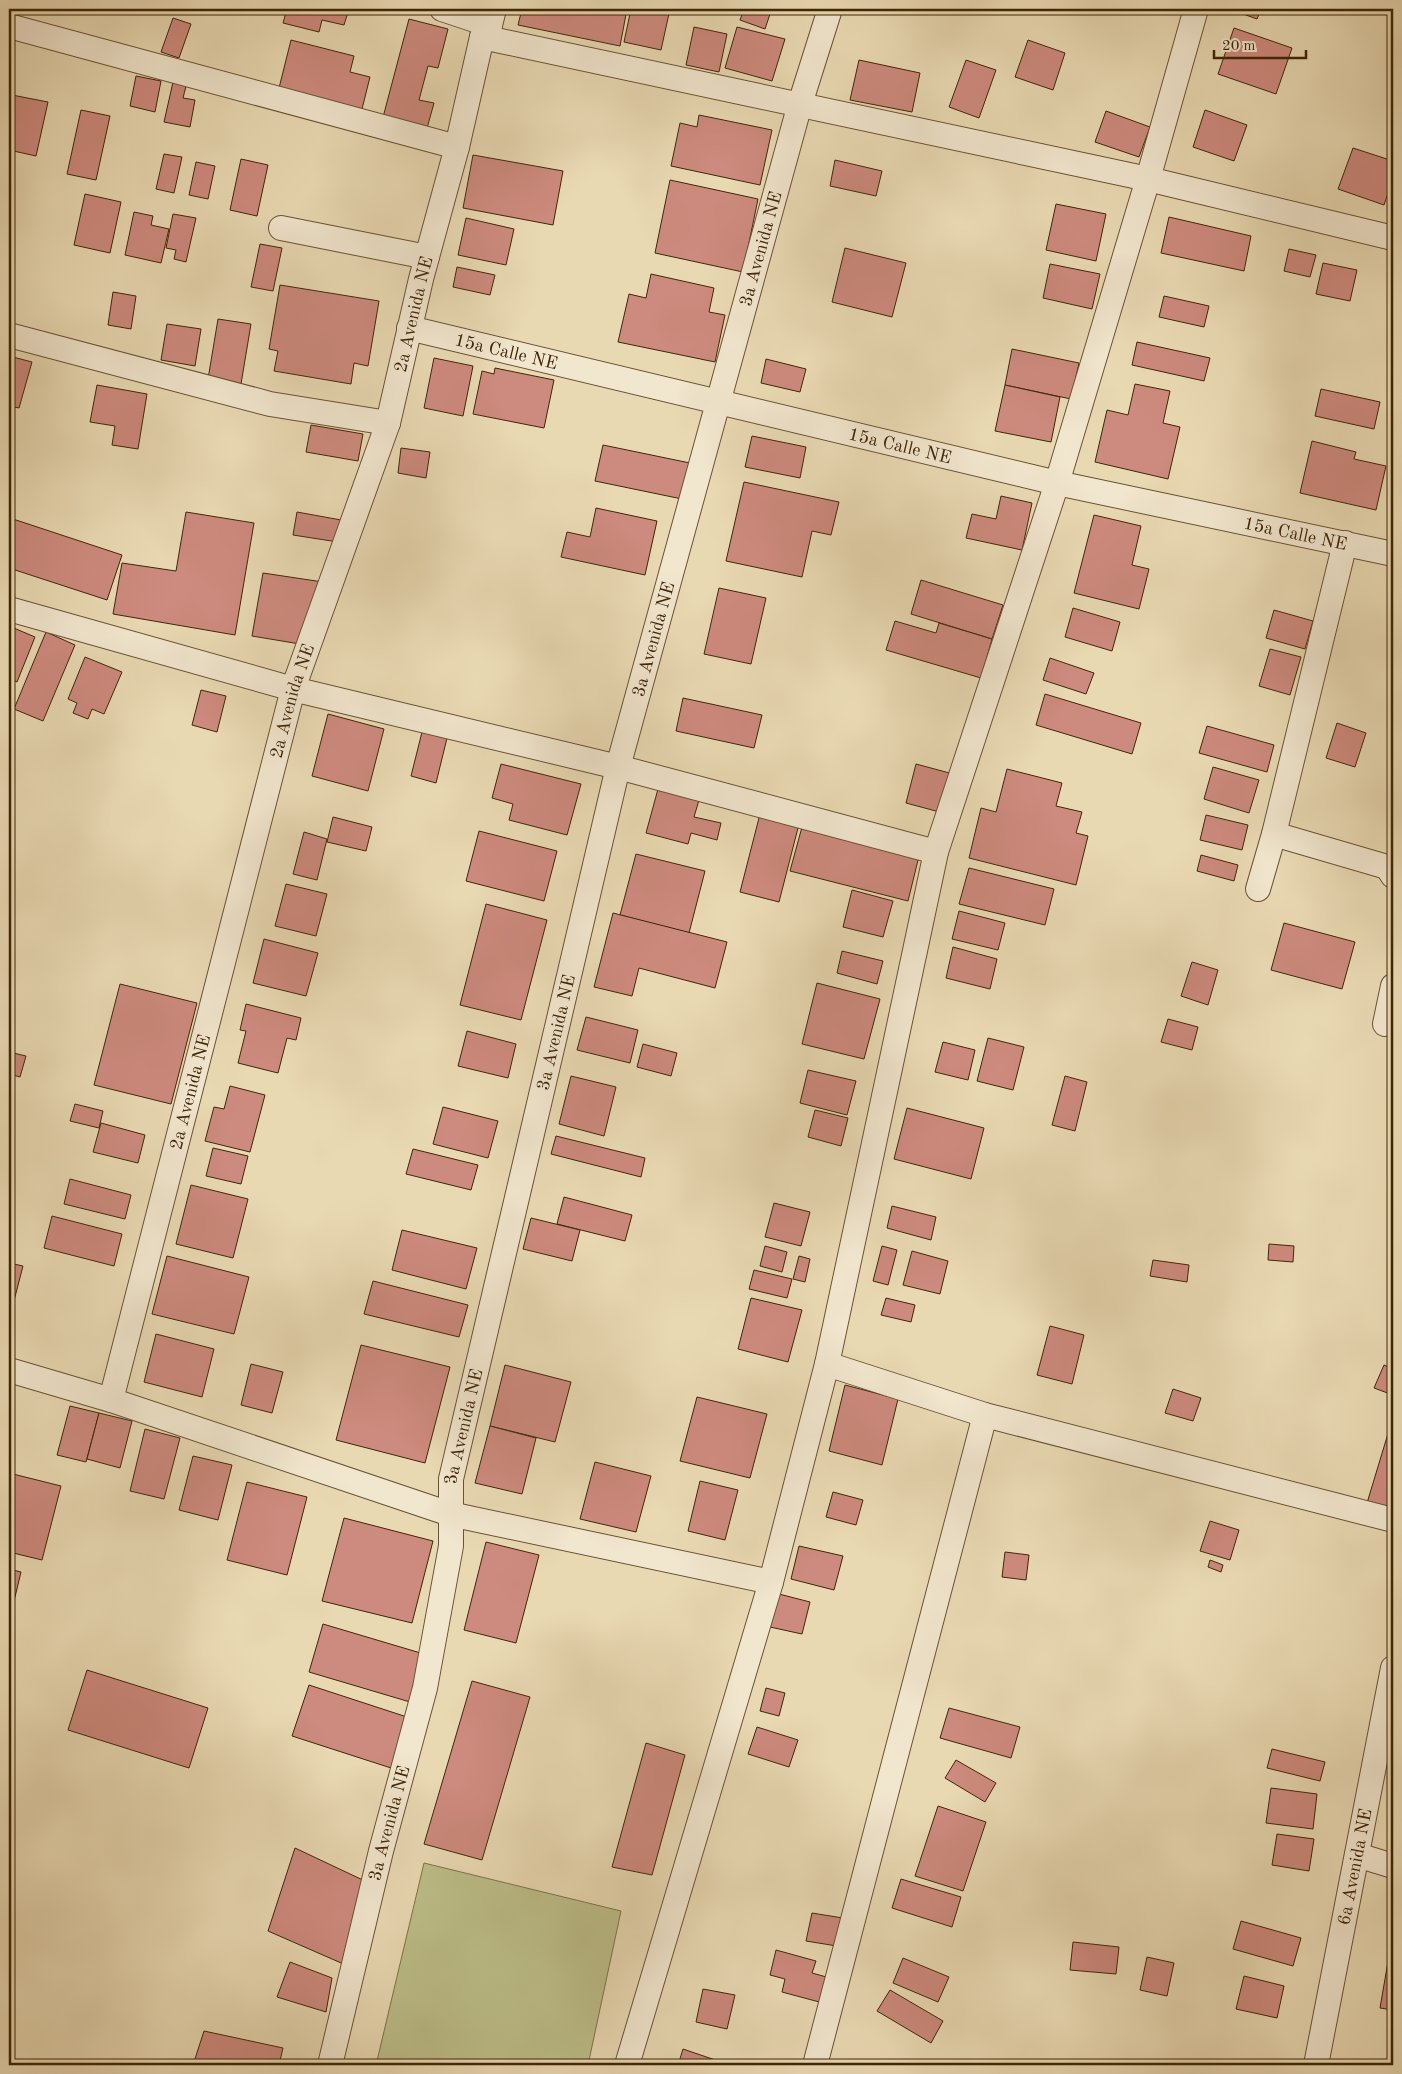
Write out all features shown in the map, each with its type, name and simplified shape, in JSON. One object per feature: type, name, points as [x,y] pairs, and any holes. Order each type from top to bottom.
[{"type":"street","points":[[442,9],[489,24],[800,104],[1148,179],[1393,238]]},
{"type":"street","name":"3a Avenida NE","points":[[330,2065],[381,1851],[425,1688],[451,1546],[451,1479],[618,767],[720,403],[800,104],[830,9]]},
{"type":"street","points":[[627,2065],[771,1582],[827,1364],[936,852],[1057,483],[1148,179],[1196,9]]},
{"type":"street","name":"2a Avenida NE","points":[[111,1400],[293,689],[388,422],[427,257],[489,24]]},
{"type":"street","points":[[9,26],[457,147]]},
{"type":"street","points":[[281,228],[427,257]]},
{"type":"street","name":"15a Calle NE","points":[[409,328],[1057,483],[1393,554]]},
{"type":"street","points":[[9,335],[270,404],[388,422]]},
{"type":"street","points":[[1258,889],[1274,834],[1345,543]]},
{"type":"street","points":[[9,609],[293,689],[618,767],[936,852]]},
{"type":"street","points":[[1274,834],[1387,866],[1393,876]]},
{"type":"street","points":[[1385,1024],[1393,986]]},
{"type":"street","points":[[827,1364],[985,1415],[1393,1520]]},
{"type":"street","points":[[9,1370],[111,1400],[450,1514],[771,1582]]},
{"type":"street","points":[[815,2065],[985,1415]]},
{"type":"street","name":"6a Avenida NE","points":[[1316,2065],[1393,1668]]},
{"type":"street","points":[[1357,1855],[1393,1866]]},
{"type":"green space","points":[[424,1863],[621,1911],[588,2065],[376,2065]]},
{"type":"building","points":[[287,9],[349,9],[344,25],[322,20],[319,32],[283,23]]},
{"type":"building","points":[[522,9],[627,9],[620,46],[518,25]]},
{"type":"building","points":[[631,9],[670,9],[661,50],[624,42]]},
{"type":"building","points":[[744,9],[755,9],[770,14],[765,29],[740,20]]},
{"type":"building","points":[[1232,9],[1261,9],[1257,19]]},
{"type":"building","points":[[173,18],[191,24],[179,58],[161,52]]},
{"type":"building","points":[[409,19],[448,29],[438,68],[428,66],[419,100],[434,103],[426,132],[382,121]]},
{"type":"building","points":[[694,27],[727,34],[719,72],[686,65]]},
{"type":"building","points":[[737,27],[785,39],[772,81],[725,68]]},
{"type":"building","points":[[1234,28],[1292,48],[1276,94],[1218,74]]},
{"type":"building","points":[[291,40],[354,56],[350,72],[370,77],[362,109],[279,88]]},
{"type":"building","points":[[1028,40],[1065,53],[1053,90],[1015,77]]},
{"type":"building","points":[[859,60],[920,73],[912,112],[850,100]]},
{"type":"building","points":[[966,60],[996,70],[979,118],[949,107]]},
{"type":"building","points":[[136,76],[161,81],[155,112],[130,106]]},
{"type":"building","points":[[173,82],[186,86],[183,98],[195,100],[190,127],[164,122]]},
{"type":"building","points":[[12,95],[48,102],[36,156],[9,150],[9,110]]},
{"type":"building","points":[[81,110],[110,116],[96,180],[67,174]]},
{"type":"building","points":[[1205,110],[1247,125],[1234,161],[1193,147]]},
{"type":"building","points":[[1106,111],[1150,127],[1139,157],[1095,142]]},
{"type":"building","points":[[699,115],[772,130],[760,185],[671,166],[680,123],[697,127]]},
{"type":"building","points":[[1353,148],[1393,161],[1393,179],[1384,205],[1338,189]]},
{"type":"building","points":[[164,154],[182,157],[174,193],[156,189]]},
{"type":"building","points":[[473,155],[563,171],[553,225],[463,208]]},
{"type":"building","points":[[241,159],[268,165],[257,216],[230,210]]},
{"type":"building","points":[[835,160],[882,171],[876,196],[830,186]]},
{"type":"building","points":[[196,162],[215,166],[208,199],[189,195]]},
{"type":"building","points":[[670,180],[758,199],[743,272],[655,253]]},
{"type":"building","points":[[85,194],[121,202],[110,253],[74,245]]},
{"type":"building","points":[[1056,204],[1106,214],[1096,261],[1046,250]]},
{"type":"building","points":[[134,212],[153,216],[151,225],[169,229],[161,263],[125,255]]},
{"type":"building","points":[[173,214],[196,218],[186,262],[174,259],[176,250],[166,248]]},
{"type":"building","points":[[1169,217],[1251,236],[1244,271],[1161,253]]},
{"type":"building","points":[[466,218],[514,229],[506,265],[458,255]]},
{"type":"building","points":[[260,244],[282,248],[273,291],[251,287]]},
{"type":"building","points":[[845,248],[906,263],[892,317],[832,302]]},
{"type":"building","points":[[1289,249],[1316,255],[1310,277],[1284,271]]},
{"type":"building","points":[[1323,263],[1357,270],[1350,301],[1316,294]]},
{"type":"building","points":[[1050,264],[1100,274],[1092,309],[1043,298]]},
{"type":"building","points":[[457,267],[495,275],[490,295],[453,287]]},
{"type":"building","points":[[651,274],[714,288],[709,312],[725,315],[715,362],[618,342],[629,294],[646,298]]},
{"type":"building","points":[[280,285],[379,301],[368,366],[354,363],[351,384],[274,371],[278,351],[269,349]]},
{"type":"building","points":[[113,292],[136,296],[131,329],[108,325]]},
{"type":"building","points":[[1164,296],[1209,306],[1204,327],[1159,317]]},
{"type":"building","points":[[218,319],[251,324],[241,384],[208,379]]},
{"type":"building","points":[[167,324],[201,329],[195,366],[161,360]]},
{"type":"building","points":[[1137,342],[1210,358],[1204,381],[1132,365]]},
{"type":"building","points":[[1012,349],[1079,363],[1071,399],[1005,385]]},
{"type":"building","points":[[9,356],[32,362],[19,408],[9,406]]},
{"type":"building","points":[[434,358],[473,366],[463,416],[424,408]]},
{"type":"building","points":[[766,359],[806,369],[800,392],[761,383]]},
{"type":"building","points":[[495,368],[554,380],[544,428],[473,414],[482,371],[494,374]]},
{"type":"building","points":[[1135,384],[1170,391],[1163,423],[1180,427],[1168,479],[1095,462],[1107,410],[1128,415]]},
{"type":"building","points":[[97,385],[147,394],[138,449],[112,445],[115,426],[90,422]]},
{"type":"building","points":[[1005,385],[1060,397],[1051,442],[995,431]]},
{"type":"building","points":[[1321,389],[1380,402],[1374,429],[1315,416]]},
{"type":"building","points":[[311,425],[363,434],[358,461],[306,452]]},
{"type":"building","points":[[752,436],[806,447],[800,478],[745,467]]},
{"type":"building","points":[[1312,441],[1356,452],[1354,459],[1386,466],[1376,510],[1300,493]]},
{"type":"building","points":[[603,445],[690,463],[682,499],[595,481]]},
{"type":"building","points":[[401,448],[430,452],[426,478],[398,473]]},
{"type":"building","points":[[744,482],[839,502],[831,535],[812,531],[802,577],[726,561]]},
{"type":"building","points":[[1001,496],[1032,503],[1022,550],[966,538],[972,514],[996,519]]},
{"type":"building","points":[[596,508],[657,521],[645,575],[561,557],[567,532],[590,537]]},
{"type":"building","points":[[186,512],[254,523],[235,635],[113,614],[122,563],[176,571]]},
{"type":"building","points":[[297,512],[341,520],[338,542],[293,535]]},
{"type":"building","points":[[1094,515],[1141,526],[1132,565],[1149,569],[1139,609],[1074,593]]},
{"type":"building","points":[[13,519],[122,555],[107,600],[9,568],[9,531]]},
{"type":"building","points":[[263,573],[323,582],[312,646],[252,636]]},
{"type":"building","points":[[921,580],[1003,605],[992,639],[911,614]]},
{"type":"building","points":[[719,588],[766,598],[751,664],[704,654]]},
{"type":"building","points":[[1073,608],[1120,622],[1112,651],[1065,637]]},
{"type":"building","points":[[1274,610],[1313,621],[1305,649],[1266,638]]},
{"type":"building","points":[[895,621],[936,633],[939,623],[992,639],[981,678],[886,650]]},
{"type":"building","points":[[9,626],[35,637],[17,682],[9,678]]},
{"type":"building","points":[[46,632],[75,645],[43,721],[14,709]]},
{"type":"building","points":[[1270,649],[1301,657],[1290,695],[1259,686]]},
{"type":"building","points":[[85,657],[122,672],[104,714],[92,709],[88,719],[73,713],[77,703],[68,699]]},
{"type":"building","points":[[1050,658],[1094,673],[1086,694],[1043,680]]},
{"type":"building","points":[[201,690],[226,696],[217,732],[192,725]]},
{"type":"building","points":[[1045,694],[1141,723],[1132,754],[1036,725]]},
{"type":"building","points":[[683,698],[762,715],[754,748],[676,731]]},
{"type":"building","points":[[328,714],[384,729],[368,791],[312,776]]},
{"type":"building","points":[[1337,723],[1366,733],[1355,767],[1326,758]]},
{"type":"building","points":[[1207,726],[1274,745],[1267,772],[1199,753]]},
{"type":"building","points":[[423,728],[448,734],[436,783],[411,776]]},
{"type":"building","points":[[501,764],[581,784],[567,835],[509,820],[513,804],[492,798]]},
{"type":"building","points":[[916,764],[957,775],[947,814],[906,803]]},
{"type":"building","points":[[1213,767],[1259,780],[1249,813],[1204,799]]},
{"type":"building","points":[[1007,769],[1062,783],[1056,806],[1082,812],[1076,833],[1088,836],[1076,885],[969,858],[981,808],[996,812]]},
{"type":"building","points":[[658,789],[699,800],[694,817],[721,823],[717,840],[691,833],[688,844],[646,833]]},
{"type":"building","points":[[760,814],[799,824],[779,902],[740,892]]},
{"type":"building","points":[[1206,815],[1248,825],[1242,850],[1200,840]]},
{"type":"building","points":[[333,817],[372,827],[366,851],[327,842]]},
{"type":"building","points":[[802,827],[919,856],[908,901],[790,871]]},
{"type":"building","points":[[479,831],[557,851],[544,901],[466,881]]},
{"type":"building","points":[[304,832],[327,839],[317,880],[293,874]]},
{"type":"building","points":[[636,854],[705,871],[689,933],[620,915]]},
{"type":"building","points":[[1201,855],[1238,865],[1234,881],[1197,871]]},
{"type":"building","points":[[969,868],[1054,889],[1045,925],[959,904]]},
{"type":"building","points":[[286,884],[327,894],[316,936],[275,926]]},
{"type":"building","points":[[852,890],[893,901],[883,937],[843,927]]},
{"type":"building","points":[[486,904],[547,920],[521,1020],[460,1005]]},
{"type":"building","points":[[959,911],[1005,923],[998,950],[952,939]]},
{"type":"building","points":[[613,913],[727,942],[715,988],[639,968],[632,996],[594,987]]},
{"type":"building","points":[[1284,923],[1355,942],[1342,989],[1271,970]]},
{"type":"building","points":[[264,939],[318,953],[306,996],[253,983]]},
{"type":"building","points":[[953,947],[997,959],[990,989],[946,978]]},
{"type":"building","points":[[842,951],[883,961],[877,984],[837,973]]},
{"type":"building","points":[[1192,962],[1218,970],[1208,1005],[1181,996]]},
{"type":"building","points":[[817,983],[880,999],[864,1059],[802,1044]]},
{"type":"building","points":[[120,984],[197,1003],[171,1104],[94,1085]]},
{"type":"building","points":[[246,1004],[301,1018],[296,1040],[287,1038],[278,1073],[238,1063],[246,1031],[240,1030]]},
{"type":"building","points":[[586,1017],[638,1030],[630,1063],[577,1050]]},
{"type":"building","points":[[1168,1019],[1198,1027],[1192,1050],[1161,1042]]},
{"type":"building","points":[[467,1031],[516,1044],[508,1078],[458,1066]]},
{"type":"building","points":[[988,1038],[1024,1047],[1013,1090],[977,1081]]},
{"type":"building","points":[[943,1042],[975,1050],[968,1080],[935,1072]]},
{"type":"building","points":[[643,1044],[677,1053],[671,1076],[637,1067]]},
{"type":"building","points":[[9,1052],[26,1056],[20,1077],[9,1074]]},
{"type":"building","points":[[808,1070],[856,1081],[847,1115],[800,1103]]},
{"type":"building","points":[[571,1076],[616,1087],[604,1136],[559,1124]]},
{"type":"building","points":[[1065,1076],[1087,1082],[1075,1131],[1052,1125]]},
{"type":"building","points":[[230,1086],[265,1095],[250,1152],[205,1141],[214,1107],[224,1109]]},
{"type":"building","points":[[75,1104],[103,1111],[99,1128],[70,1121]]},
{"type":"building","points":[[443,1107],[498,1121],[488,1158],[433,1144]]},
{"type":"building","points":[[907,1108],[984,1128],[971,1179],[894,1159]]},
{"type":"building","points":[[815,1110],[848,1118],[841,1146],[808,1137]]},
{"type":"building","points":[[101,1123],[145,1135],[138,1163],[93,1152]]},
{"type":"building","points":[[556,1136],[645,1158],[641,1177],[551,1154]]},
{"type":"building","points":[[213,1148],[248,1156],[241,1184],[206,1176]]},
{"type":"building","points":[[413,1149],[478,1165],[471,1190],[406,1174]]},
{"type":"building","points":[[70,1179],[131,1195],[125,1219],[64,1204]]},
{"type":"building","points":[[191,1185],[248,1199],[233,1258],[176,1244]]},
{"type":"building","points":[[564,1197],[632,1215],[625,1241],[557,1224]]},
{"type":"building","points":[[774,1203],[810,1212],[801,1246],[765,1237]]},
{"type":"building","points":[[892,1206],[936,1217],[931,1240],[887,1228]]},
{"type":"building","points":[[52,1216],[122,1234],[114,1266],[44,1248]]},
{"type":"building","points":[[531,1218],[580,1230],[572,1261],[523,1249]]},
{"type":"building","points":[[402,1230],[477,1248],[466,1289],[392,1270]]},
{"type":"building","points":[[1269,1244],[1294,1246],[1293,1262],[1268,1260]]},
{"type":"building","points":[[765,1246],[787,1252],[782,1272],[760,1266]]},
{"type":"building","points":[[882,1246],[897,1250],[888,1285],[873,1281]]},
{"type":"building","points":[[912,1251],[948,1261],[940,1294],[903,1285]]},
{"type":"building","points":[[167,1256],[249,1277],[234,1334],[152,1314]]},
{"type":"building","points":[[799,1256],[810,1259],[805,1282],[793,1279]]},
{"type":"building","points":[[1153,1260],[1189,1265],[1187,1282],[1150,1276]]},
{"type":"building","points":[[9,1263],[23,1266],[9,1320]]},
{"type":"building","points":[[754,1270],[792,1279],[787,1298],[749,1289]]},
{"type":"building","points":[[373,1281],[468,1305],[459,1337],[364,1314]]},
{"type":"building","points":[[751,1298],[802,1310],[788,1362],[738,1349]]},
{"type":"building","points":[[886,1298],[915,1305],[911,1322],[881,1315]]},
{"type":"building","points":[[1050,1326],[1084,1335],[1072,1384],[1037,1375]]},
{"type":"building","points":[[156,1334],[214,1349],[202,1397],[144,1382]]},
{"type":"building","points":[[361,1345],[450,1367],[425,1463],[336,1440]]},
{"type":"building","points":[[251,1364],[283,1372],[272,1413],[241,1405]]},
{"type":"building","points":[[505,1365],[571,1382],[555,1442],[490,1426]]},
{"type":"building","points":[[1384,1365],[1393,1369],[1393,1395],[1374,1388]]},
{"type":"building","points":[[845,1385],[898,1399],[882,1465],[829,1451]]},
{"type":"building","points":[[1173,1389],[1201,1398],[1193,1421],[1165,1413]]},
{"type":"building","points":[[697,1397],[767,1414],[750,1478],[680,1461]]},
{"type":"building","points":[[70,1406],[99,1413],[86,1462],[57,1455]]},
{"type":"building","points":[[99,1413],[132,1421],[120,1468],[87,1459]]},
{"type":"building","points":[[1393,1417],[1393,1511],[1367,1503]]},
{"type":"building","points":[[490,1426],[536,1438],[522,1494],[475,1483]]},
{"type":"building","points":[[145,1429],[180,1438],[164,1499],[130,1491]]},
{"type":"building","points":[[193,1456],[232,1465],[218,1520],[179,1510]]},
{"type":"building","points":[[595,1462],[651,1476],[636,1532],[580,1519]]},
{"type":"building","points":[[9,1473],[61,1486],[42,1560],[9,1552]]},
{"type":"building","points":[[700,1481],[738,1490],[725,1540],[688,1531]]},
{"type":"building","points":[[247,1482],[307,1497],[287,1575],[227,1560]]},
{"type":"building","points":[[833,1492],[863,1500],[856,1525],[826,1517]]},
{"type":"building","points":[[344,1518],[433,1541],[412,1623],[322,1601]]},
{"type":"building","points":[[1210,1521],[1239,1530],[1230,1560],[1200,1551]]},
{"type":"building","points":[[486,1542],[539,1555],[516,1643],[464,1630]]},
{"type":"building","points":[[799,1546],[843,1556],[834,1590],[791,1579]]},
{"type":"building","points":[[1005,1552],[1029,1555],[1026,1580],[1002,1577]]},
{"type":"building","points":[[1210,1560],[1223,1565],[1221,1572],[1208,1567]]},
{"type":"building","points":[[9,1569],[21,1572],[9,1622]]},
{"type":"building","points":[[779,1594],[810,1602],[802,1634],[770,1627]]},
{"type":"building","points":[[323,1624],[424,1654],[410,1702],[309,1672]]},
{"type":"building","points":[[87,1670],[208,1708],[189,1768],[68,1730]]},
{"type":"building","points":[[472,1681],[530,1697],[482,1860],[424,1844]]},
{"type":"building","points":[[309,1685],[407,1717],[391,1768],[292,1736]]},
{"type":"building","points":[[766,1688],[785,1693],[779,1716],[760,1711]]},
{"type":"building","points":[[949,1708],[1020,1727],[1011,1758],[940,1738]]},
{"type":"building","points":[[757,1727],[798,1740],[789,1767],[748,1754]]},
{"type":"building","points":[[646,1743],[685,1755],[652,1875],[612,1867]]},
{"type":"building","points":[[1272,1749],[1325,1762],[1320,1781],[1267,1768]]},
{"type":"building","points":[[956,1760],[996,1783],[985,1802],[945,1778]]},
{"type":"building","points":[[1271,1788],[1317,1794],[1313,1829],[1266,1823]]},
{"type":"building","points":[[938,1806],[986,1822],[963,1891],[915,1876]]},
{"type":"building","points":[[1277,1834],[1314,1839],[1309,1871],[1272,1865]]},
{"type":"building","points":[[295,1848],[367,1882],[348,1966],[268,1931]]},
{"type":"building","points":[[901,1879],[961,1897],[952,1927],[892,1908]]},
{"type":"building","points":[[1389,1896],[1393,1896],[1393,1929],[1389,1929]]},
{"type":"building","points":[[812,1913],[849,1919],[843,1947],[806,1941]]},
{"type":"building","points":[[1241,1921],[1301,1938],[1293,1966],[1233,1949]]},
{"type":"building","points":[[1073,1942],[1119,1947],[1116,1974],[1070,1970]]},
{"type":"building","points":[[776,1950],[816,1961],[812,1973],[830,1978],[823,2003],[782,1992],[785,1979],[770,1975]]},
{"type":"building","points":[[1390,1950],[1393,1951],[1393,2010],[1380,2008]]},
{"type":"building","points":[[1147,1957],[1174,1963],[1167,1996],[1140,1990]]},
{"type":"building","points":[[903,1958],[949,1977],[938,2002],[893,1983]]},
{"type":"building","points":[[290,1962],[332,1978],[326,2012],[277,1997]]},
{"type":"building","points":[[1244,1976],[1284,1986],[1277,2018],[1236,2009]]},
{"type":"building","points":[[703,1989],[735,1995],[727,2029],[696,2022]]},
{"type":"building","points":[[890,1990],[943,2021],[931,2043],[877,2011]]},
{"type":"building","points":[[204,2031],[283,2048],[279,2065],[193,2065]]},
{"type":"building","points":[[683,2049],[730,2065],[678,2065]]}]
